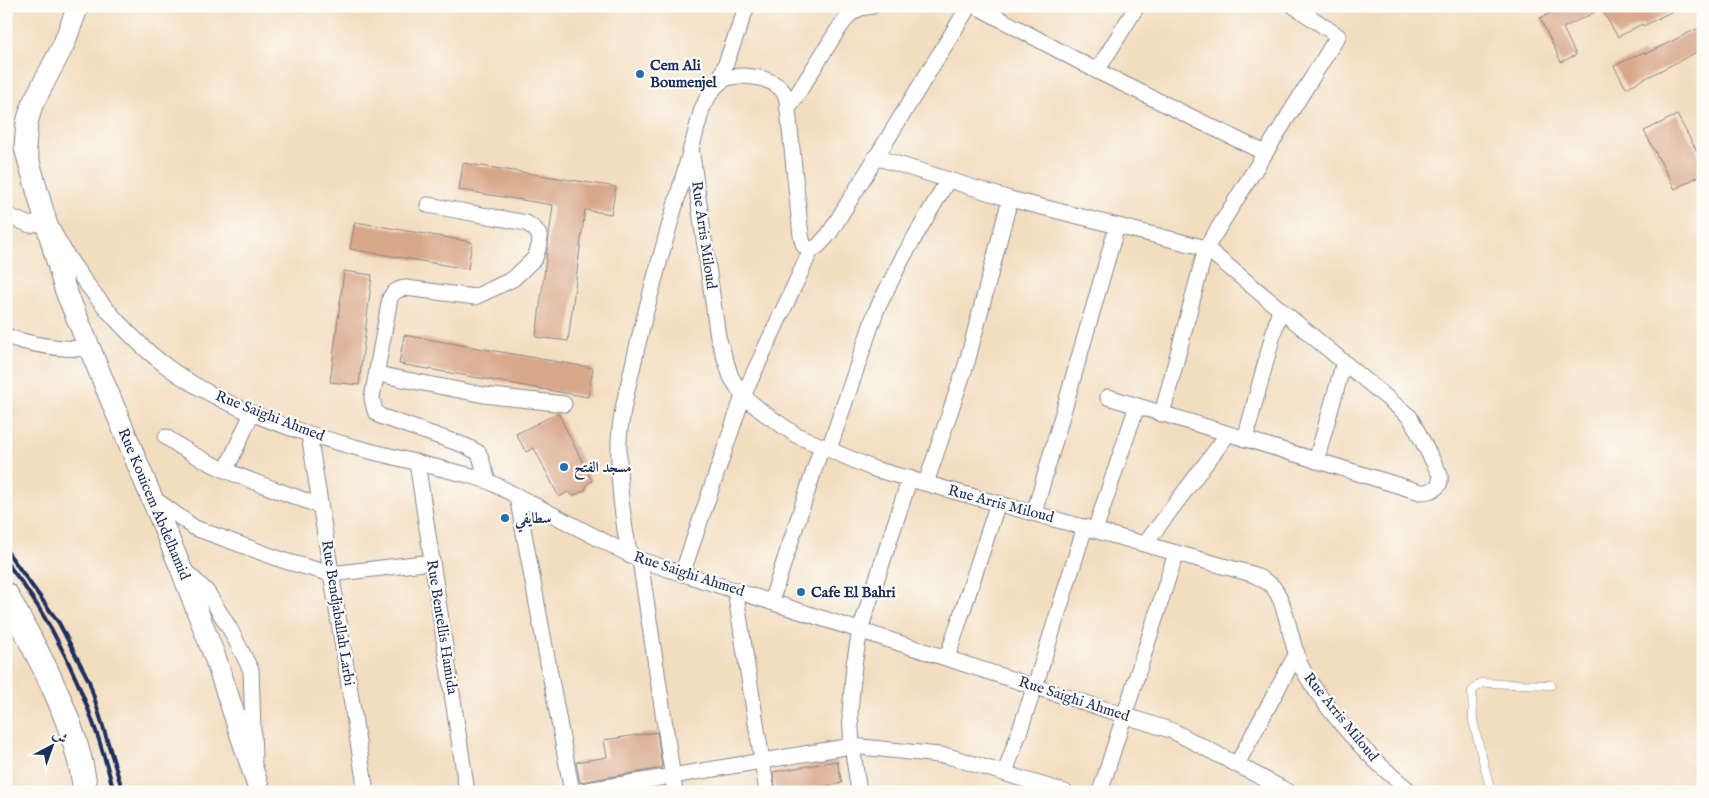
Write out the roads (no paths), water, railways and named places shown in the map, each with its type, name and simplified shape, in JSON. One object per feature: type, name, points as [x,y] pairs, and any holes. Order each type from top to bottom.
[{"type":"main road","points":[[6,595],[58,698],[76,744],[85,792]]},
{"type":"street","name":"Rue Kouicem Abdelhamid","points":[[78,6],[63,46],[32,105],[26,123],[25,148],[65,288],[180,566],[216,660],[258,784]]},
{"type":"street","points":[[675,792],[635,558],[627,539],[620,474],[619,441],[627,393],[644,317],[702,109],[719,82],[747,6]]},
{"type":"street","points":[[788,109],[836,31],[849,15],[860,8],[872,6]]},
{"type":"street","points":[[682,574],[743,396],[811,250],[818,246],[829,234],[969,6]]},
{"type":"street","points":[[976,6],[1097,71],[1265,154]]},
{"type":"street","points":[[1097,71],[1137,6]]},
{"type":"street","points":[[1162,414],[1206,248],[1338,36],[1294,6]]},
{"type":"street","points":[[719,82],[743,76],[769,81],[781,89],[787,100],[801,236],[804,246],[811,250]]},
{"type":"street","name":"Rue Arris Miloud","points":[[691,148],[718,337],[731,377],[743,396],[796,435],[874,469],[1252,574],[1272,586],[1282,603],[1302,667],[1316,690],[1355,740],[1388,774],[1411,792]]},
{"type":"street","points":[[875,157],[1010,199],[1206,248],[1410,417],[1440,474],[1441,481],[1433,490],[1420,492],[1108,397]]},
{"type":"street","points":[[771,602],[876,310],[902,259],[948,180]]},
{"type":"street","points":[[926,483],[967,362],[1010,199]]},
{"type":"street","points":[[428,205],[526,223],[535,229],[539,235],[540,243],[535,258],[513,279],[475,297],[406,288],[393,292],[390,298],[372,398],[375,411],[380,416],[466,446],[479,453],[488,481]]},
{"type":"street","points":[[6,215],[30,225],[37,223],[44,217]]},
{"type":"street","name":"Rue Saighi Ahmed","points":[[44,217],[75,269],[99,300],[140,344],[166,366],[200,389],[252,413],[309,434],[488,481],[635,558],[1173,732],[1289,792]]},
{"type":"street","points":[[1034,513],[1117,226]]},
{"type":"street","points":[[1245,439],[1280,309]]},
{"type":"street","points":[[6,336],[22,342],[62,349],[90,349]]},
{"type":"street","points":[[1316,461],[1344,362]]},
{"type":"street","points":[[377,374],[484,395],[564,404]]},
{"type":"street","points":[[1005,773],[1090,528],[1137,406]]},
{"type":"street","points":[[226,470],[252,413]]},
{"type":"street","name":"Rue Bendjaballah Larbi","points":[[309,434],[366,792]]},
{"type":"street","points":[[1145,544],[1228,434]]},
{"type":"street","points":[[166,437],[185,451],[226,470],[320,506]]},
{"type":"street","name":"Rue Bentellis Hamida","points":[[417,462],[467,792]]},
{"type":"street","points":[[858,792],[852,746],[851,703],[854,665],[860,630],[910,478]]},
{"type":"street","points":[[517,496],[572,792]]},
{"type":"street","points":[[153,498],[195,528],[285,561],[331,574],[432,562]]},
{"type":"street","points":[[947,658],[998,503]]},
{"type":"street","points":[[1100,792],[1176,552]]},
{"type":"street","points":[[180,566],[207,592],[230,629],[251,670],[258,784]]},
{"type":"street","points":[[735,590],[767,792]]},
{"type":"street","points":[[1237,764],[1297,654]]},
{"type":"street","points":[[576,792],[852,746],[948,756],[1065,792]]},
{"type":"lane","points":[[1491,792],[1473,721],[1472,691],[1480,683],[1551,685]]},
{"type":"railway","points":[[6,550],[59,623],[89,681],[123,792]]},
{"type":"railway","points":[[7,563],[44,615],[73,672],[96,731],[114,792]]},
{"type":"place","name":"Cem Ali Boumenjel","points":[[640,74]]},
{"type":"place","name":"مسجد الفتح","points":[[564,467]]},
{"type":"place","name":"سطايفي","points":[[505,518]]},
{"type":"place","name":"Cafe El Bahri","points":[[801,592]]}]
